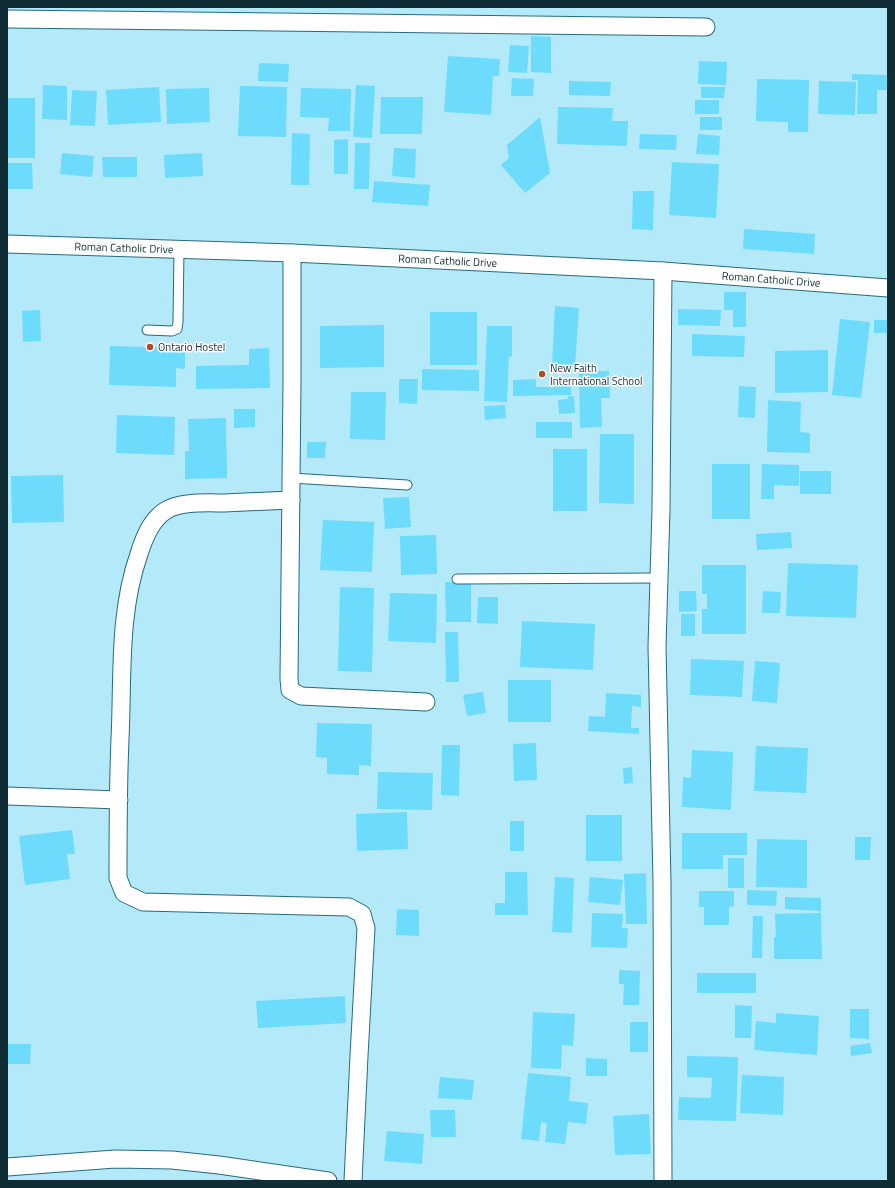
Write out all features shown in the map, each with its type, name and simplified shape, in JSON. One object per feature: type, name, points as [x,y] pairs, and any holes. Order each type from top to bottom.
[{"type":"street","points":[[7,19],[706,27]]},
{"type":"street","name":"Roman Catholic Drive","points":[[7,244],[292,253],[663,270],[888,288]]},
{"type":"street","points":[[292,253],[290,690],[301,696],[426,702]]},
{"type":"street","points":[[663,270],[661,509],[657,646],[662,882],[663,1181]]},
{"type":"street","points":[[291,500],[175,506],[165,511],[155,520],[148,530],[130,582],[126,605],[121,689],[118,800],[118,878],[124,893],[143,902],[349,907],[362,914],[366,928],[353,1181]]},
{"type":"street","points":[[7,796],[118,800]]},
{"type":"street","points":[[7,1167],[115,1159],[172,1160],[219,1165],[328,1181]]},
{"type":"lane","points":[[147,330],[172,331],[177,329],[179,249]]},
{"type":"lane","points":[[291,478],[407,485]]},
{"type":"lane","points":[[457,579],[659,578]]},
{"type":"building","points":[[531,36],[551,37],[551,73],[531,72]]},
{"type":"building","points":[[510,45],[529,46],[527,73],[508,72]]},
{"type":"building","points":[[448,56],[500,59],[499,76],[493,76],[491,115],[444,112]]},
{"type":"building","points":[[699,61],[727,62],[726,85],[698,84]]},
{"type":"building","points":[[259,63],[289,64],[288,82],[258,81]]},
{"type":"building","points":[[852,74],[888,75],[888,90],[877,90],[877,114],[857,114],[858,80],[852,80]]},
{"type":"building","points":[[512,78],[534,79],[533,96],[511,96]]},
{"type":"building","points":[[757,79],[809,80],[808,132],[788,132],[788,122],[756,121]]},
{"type":"building","points":[[569,81],[611,82],[610,96],[569,95]]},
{"type":"building","points":[[819,81],[856,82],[855,115],[818,114]]},
{"type":"building","points":[[43,85],[67,86],[67,120],[42,119]]},
{"type":"building","points":[[356,85],[375,86],[372,138],[353,137]]},
{"type":"building","points":[[240,86],[287,87],[286,137],[238,136]]},
{"type":"building","points":[[159,87],[161,122],[108,125],[106,90]]},
{"type":"building","points":[[701,87],[725,87],[724,98],[701,98]]},
{"type":"building","points":[[209,88],[210,122],[167,124],[166,89]]},
{"type":"building","points":[[301,88],[351,89],[350,131],[328,131],[329,118],[300,117]]},
{"type":"building","points":[[72,90],[97,91],[95,126],[70,125]]},
{"type":"building","points":[[381,97],[423,97],[422,134],[380,134]]},
{"type":"building","points":[[7,98],[35,98],[35,158],[7,158]]},
{"type":"building","points":[[695,100],[719,100],[719,114],[695,114]]},
{"type":"building","points":[[558,107],[613,108],[612,121],[628,121],[627,146],[557,144]]},
{"type":"building","points":[[540,117],[550,173],[525,193],[501,165],[509,158],[507,145]]},
{"type":"building","points":[[700,117],[722,117],[722,130],[700,130]]},
{"type":"building","points":[[292,133],[310,134],[309,185],[291,185]]},
{"type":"building","points":[[640,134],[677,135],[676,150],[639,149]]},
{"type":"building","points":[[698,134],[720,136],[719,155],[696,154]]},
{"type":"building","points":[[348,139],[348,174],[334,174],[334,140]]},
{"type":"building","points":[[355,143],[370,143],[369,189],[354,189]]},
{"type":"building","points":[[394,148],[416,149],[415,178],[392,176]]},
{"type":"building","points":[[62,153],[94,156],[92,177],[60,174]]},
{"type":"building","points":[[202,153],[203,176],[165,178],[164,155]]},
{"type":"building","points":[[102,157],[137,157],[137,177],[103,177]]},
{"type":"building","points":[[672,162],[719,164],[716,218],[669,215]]},
{"type":"building","points":[[7,163],[32,163],[33,189],[7,189]]},
{"type":"building","points":[[374,181],[430,185],[428,206],[372,202]]},
{"type":"building","points":[[633,191],[654,191],[653,230],[632,229]]},
{"type":"building","points":[[744,229],[815,234],[814,254],[743,249]]},
{"type":"building","points":[[724,292],[746,292],[746,327],[733,327],[733,310],[724,310]]},
{"type":"building","points":[[555,306],[579,308],[575,367],[552,365]]},
{"type":"building","points":[[678,309],[721,310],[720,326],[678,325]]},
{"type":"building","points":[[40,310],[41,341],[23,342],[22,311]]},
{"type":"building","points":[[430,312],[477,312],[477,365],[430,365]]},
{"type":"building","points":[[840,319],[870,322],[861,398],[832,395]]},
{"type":"building","points":[[874,320],[888,320],[888,333],[874,333]]},
{"type":"building","points":[[384,325],[384,367],[320,368],[320,326]]},
{"type":"building","points":[[487,326],[512,326],[512,357],[509,356],[507,402],[484,401]]},
{"type":"building","points":[[692,334],[745,336],[744,357],[692,356]]},
{"type":"building","points":[[110,346],[185,348],[185,369],[176,368],[176,387],[109,385]]},
{"type":"building","points":[[269,348],[270,388],[196,389],[196,366],[249,365],[249,349]]},
{"type":"building","points":[[828,350],[828,392],[775,393],[775,351]]},
{"type":"building","points":[[422,369],[479,370],[479,391],[422,390]]},
{"type":"building","points":[[579,371],[609,371],[610,398],[601,398],[602,427],[580,428]]},
{"type":"building","points":[[571,378],[571,395],[513,396],[513,380],[536,379],[536,387],[553,387],[553,379]]},
{"type":"building","points":[[399,379],[418,379],[417,404],[399,403]]},
{"type":"building","points":[[739,386],[756,387],[755,418],[738,417]]},
{"type":"building","points":[[351,392],[386,392],[385,440],[350,439]]},
{"type":"building","points":[[568,396],[574,396],[575,413],[559,414],[558,400],[568,399]]},
{"type":"building","points":[[768,400],[801,402],[800,432],[810,433],[810,453],[767,452]]},
{"type":"building","points":[[505,405],[506,418],[485,420],[484,406]]},
{"type":"building","points":[[234,409],[255,409],[255,427],[234,428]]},
{"type":"building","points":[[117,415],[175,417],[174,455],[116,453]]},
{"type":"building","points":[[226,418],[227,478],[185,479],[185,451],[189,451],[188,419]]},
{"type":"building","points":[[536,422],[572,422],[572,438],[536,438]]},
{"type":"building","points":[[600,434],[634,434],[634,504],[599,503]]},
{"type":"building","points":[[307,442],[326,442],[325,458],[307,458]]},
{"type":"building","points":[[553,449],[587,449],[587,511],[553,511]]},
{"type":"building","points":[[712,464],[750,464],[750,519],[712,519]]},
{"type":"building","points":[[762,464],[799,465],[799,486],[774,485],[774,499],[761,499]]},
{"type":"building","points":[[800,471],[831,471],[831,494],[800,494]]},
{"type":"building","points":[[63,475],[64,522],[12,523],[11,476]]},
{"type":"building","points":[[409,497],[411,527],[385,529],[383,498]]},
{"type":"building","points":[[323,520],[374,522],[372,572],[320,570]]},
{"type":"building","points":[[791,532],[792,548],[757,550],[756,534]]},
{"type":"building","points":[[436,535],[437,574],[401,575],[400,536]]},
{"type":"building","points":[[788,563],[858,565],[856,618],[786,616]]},
{"type":"building","points":[[702,565],[746,565],[746,634],[702,634],[702,609],[707,609],[707,594],[702,594]]},
{"type":"building","points":[[445,582],[471,582],[471,622],[446,622]]},
{"type":"building","points":[[340,587],[374,588],[372,672],[338,671]]},
{"type":"building","points":[[679,591],[696,591],[697,611],[679,612]]},
{"type":"building","points":[[763,591],[781,592],[780,613],[762,613]]},
{"type":"building","points":[[390,593],[437,594],[436,643],[388,641]]},
{"type":"building","points":[[478,597],[498,597],[498,624],[477,623]]},
{"type":"building","points":[[681,614],[695,614],[695,636],[681,636]]},
{"type":"building","points":[[522,621],[595,624],[593,670],[520,667]]},
{"type":"building","points":[[445,632],[458,632],[459,682],[446,682]]},
{"type":"building","points":[[691,659],[744,661],[742,697],[690,695]]},
{"type":"building","points":[[755,661],[780,663],[777,703],[752,701]]},
{"type":"building","points":[[508,680],[551,680],[551,722],[508,722]]},
{"type":"building","points":[[483,692],[486,713],[467,716],[463,695]]},
{"type":"building","points":[[606,693],[641,695],[641,707],[632,706],[631,728],[639,728],[639,734],[588,731],[589,716],[605,717]]},
{"type":"building","points":[[317,723],[372,724],[371,766],[359,765],[359,775],[327,774],[327,758],[316,757]]},
{"type":"building","points":[[536,743],[537,780],[514,781],[513,744]]},
{"type":"building","points":[[442,745],[460,745],[459,796],[441,795]]},
{"type":"building","points":[[756,746],[808,748],[806,793],[754,791]]},
{"type":"building","points":[[692,750],[733,752],[731,810],[682,807],[683,777],[691,778]]},
{"type":"building","points":[[632,767],[633,783],[624,784],[623,768]]},
{"type":"building","points":[[378,772],[433,773],[432,810],[377,809]]},
{"type":"building","points":[[407,812],[408,849],[357,851],[356,814]]},
{"type":"building","points":[[586,815],[622,815],[622,861],[586,861]]},
{"type":"building","points":[[510,821],[524,821],[524,851],[510,851]]},
{"type":"building","points":[[72,830],[75,854],[67,854],[70,879],[25,885],[19,836]]},
{"type":"building","points":[[682,833],[747,833],[747,855],[723,855],[723,869],[682,869]]},
{"type":"building","points":[[855,837],[871,837],[870,860],[855,860]]},
{"type":"building","points":[[757,839],[807,840],[807,888],[756,887]]},
{"type":"building","points":[[728,858],[744,858],[744,888],[728,888]]},
{"type":"building","points":[[505,872],[527,872],[528,915],[495,915],[495,903],[505,903]]},
{"type":"building","points":[[646,873],[647,924],[626,924],[624,874]]},
{"type":"building","points":[[555,877],[574,878],[572,933],[552,932]]},
{"type":"building","points":[[590,877],[623,880],[620,905],[588,902]]},
{"type":"building","points":[[747,890],[777,891],[776,906],[747,905]]},
{"type":"building","points":[[699,891],[734,891],[734,906],[729,907],[729,925],[704,925],[704,907],[699,907]]},
{"type":"building","points":[[785,897],[821,898],[821,911],[785,909]]},
{"type":"building","points":[[397,909],[419,910],[419,936],[396,935]]},
{"type":"building","points":[[592,913],[623,914],[622,928],[628,928],[627,948],[591,947]]},
{"type":"building","points":[[821,913],[822,959],[774,959],[774,937],[776,937],[775,914]]},
{"type":"building","points":[[753,916],[763,916],[762,958],[752,958]]},
{"type":"building","points":[[619,970],[640,971],[639,1005],[623,1005],[624,984],[619,984]]},
{"type":"building","points":[[697,973],[756,973],[756,993],[697,993]]},
{"type":"building","points":[[345,996],[346,1023],[258,1028],[256,1001]]},
{"type":"building","points":[[735,1005],[752,1006],[751,1038],[735,1038]]},
{"type":"building","points":[[850,1009],[869,1009],[869,1039],[850,1038]]},
{"type":"building","points":[[533,1012],[575,1014],[573,1046],[562,1045],[561,1069],[531,1068]]},
{"type":"building","points":[[776,1013],[819,1016],[817,1055],[754,1050],[756,1021],[776,1023]]},
{"type":"building","points":[[630,1022],[648,1022],[648,1052],[630,1052]]},
{"type":"building","points":[[870,1043],[872,1053],[851,1056],[850,1046]]},
{"type":"building","points":[[7,1044],[31,1044],[30,1064],[7,1064]]},
{"type":"building","points":[[687,1056],[738,1057],[736,1121],[678,1120],[679,1097],[711,1098],[712,1078],[687,1077]]},
{"type":"building","points":[[586,1058],[607,1059],[607,1076],[586,1076]]},
{"type":"building","points":[[528,1073],[571,1077],[569,1101],[588,1103],[586,1124],[568,1122],[565,1144],[545,1142],[547,1123],[541,1122],[539,1141],[521,1139]]},
{"type":"building","points":[[742,1075],[784,1077],[783,1115],[740,1113]]},
{"type":"building","points":[[440,1077],[474,1080],[472,1100],[438,1098]]},
{"type":"building","points":[[430,1110],[455,1110],[456,1137],[431,1137]]},
{"type":"building","points":[[649,1114],[651,1154],[615,1155],[613,1116]]},
{"type":"building","points":[[387,1131],[424,1134],[422,1164],[384,1161]]},
{"type":"place","name":"Ontario Hostel","points":[[150,347]]},
{"type":"place","name":"New Faith International School","points":[[542,374]]}]
